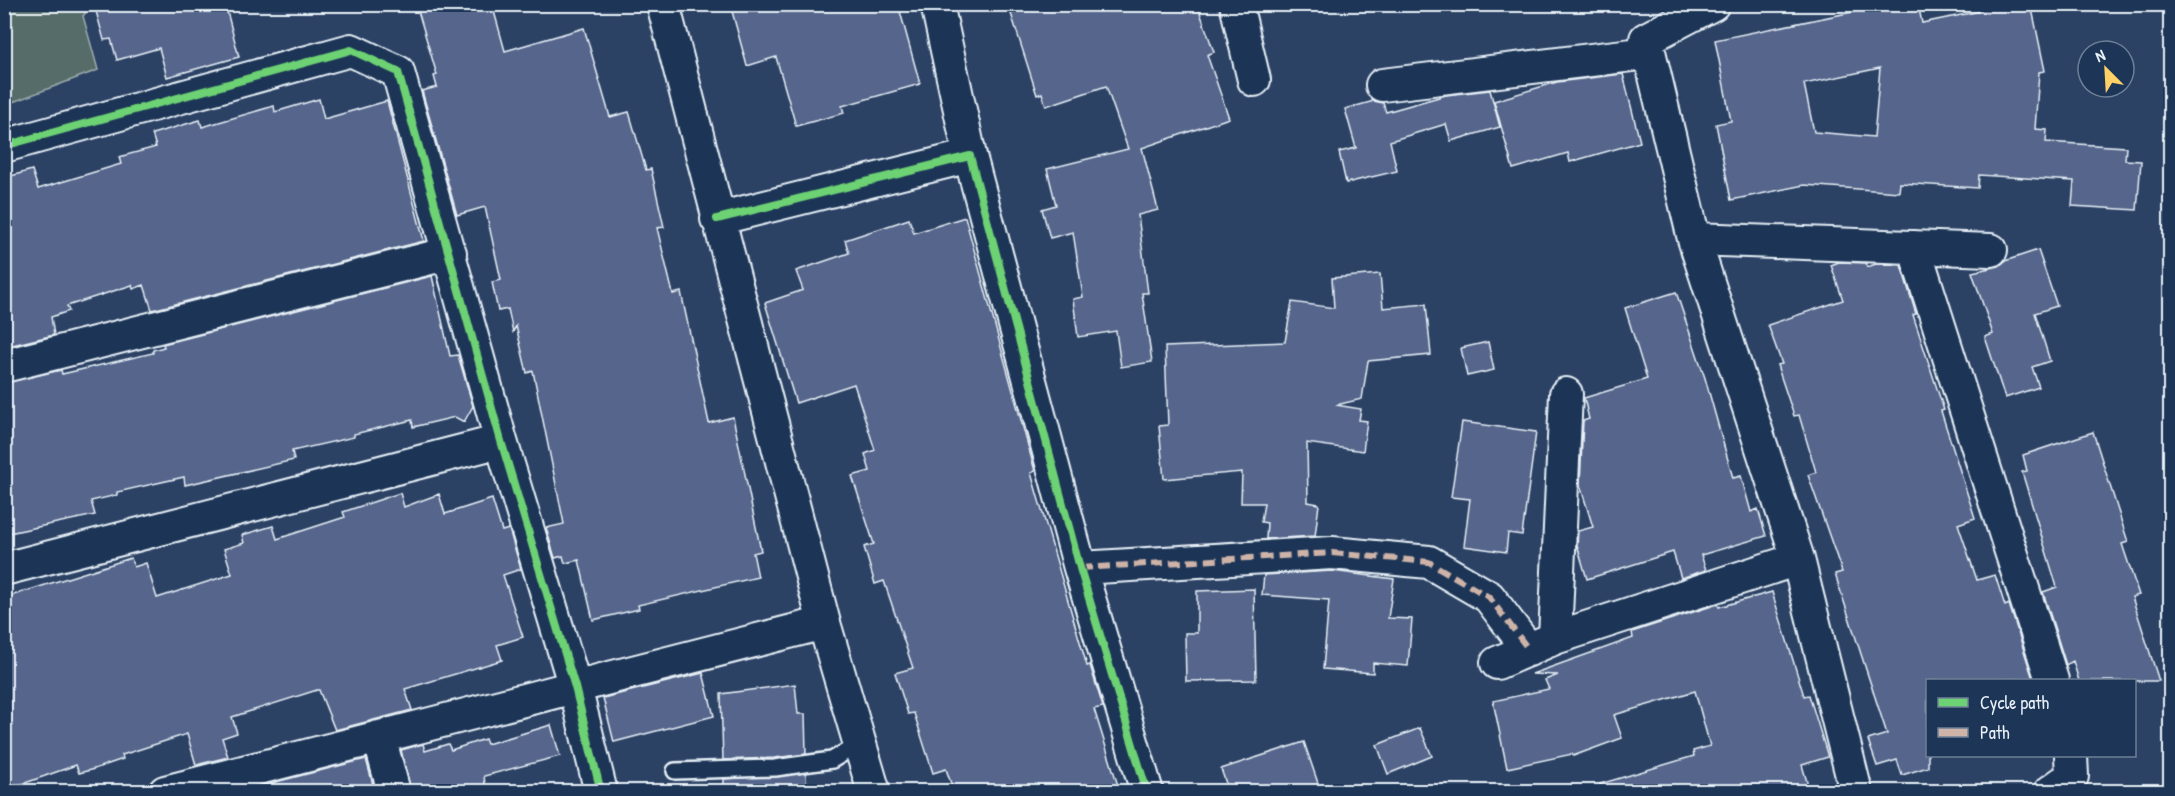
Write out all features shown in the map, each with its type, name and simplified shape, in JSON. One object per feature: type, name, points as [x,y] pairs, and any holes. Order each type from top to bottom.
[{"type":"street","points":[[663,4],[717,219],[824,623],[874,792]]},
{"type":"street","points":[[937,4],[970,156],[1080,567],[1147,792]]},
{"type":"street","points":[[1236,4],[1254,80]]},
{"type":"street","points":[[1713,4],[1646,39],[1694,239],[1798,559],[1856,792]]},
{"type":"street","points":[[4,146],[351,50],[398,72],[501,441],[575,687],[601,792]]},
{"type":"street","points":[[1382,85],[1649,53]]},
{"type":"street","points":[[717,219],[970,156]]},
{"type":"street","points":[[1694,239],[1991,250]]},
{"type":"street","points":[[1914,246],[2051,679]]},
{"type":"street","points":[[4,366],[450,253]]},
{"type":"street","points":[[1542,644],[1566,393]]},
{"type":"street","points":[[4,569],[501,441]]},
{"type":"street","points":[[1080,567],[1332,553],[1429,562],[1489,597],[1542,644]]},
{"type":"street","points":[[1497,663],[1542,644],[1798,559]]},
{"type":"street","points":[[176,790],[824,623]]},
{"type":"street","points":[[379,737],[394,792]]},
{"type":"street","points":[[2050,792],[2072,776],[2071,757]]},
{"type":"lane","points":[[675,771],[775,768],[832,760],[859,744]]},
{"type":"green space","points":[[5,4],[92,5],[83,16],[98,70],[5,105]]},
{"type":"building","points":[[94,4],[225,4],[239,57],[167,77],[159,48],[117,60],[111,39],[104,40]]},
{"type":"building","points":[[416,4],[492,4],[505,51],[584,28],[610,117],[629,112],[646,170],[651,169],[664,227],[657,228],[673,294],[681,292],[709,423],[733,417],[761,551],[753,553],[758,577],[638,605],[639,609],[593,620],[579,560],[565,563],[563,556],[555,558],[546,528],[564,524],[533,371],[527,373],[516,326],[513,332],[508,309],[498,311],[492,282],[501,280],[485,207],[457,215],[422,91],[437,87],[434,76],[437,75]]},
{"type":"building","points":[[730,4],[898,4],[920,84],[842,106],[844,113],[796,126],[776,57],[747,66]]},
{"type":"building","points":[[1008,4],[1197,4],[1214,52],[1207,55],[1229,118],[1142,148],[1158,210],[1138,215],[1148,293],[1142,293],[1152,362],[1121,367],[1116,331],[1078,337],[1073,299],[1083,297],[1073,232],[1050,238],[1042,209],[1056,205],[1047,169],[1128,149],[1106,86],[1046,106],[1042,93],[1037,95]]},
{"type":"building","points":[[1892,4],[1918,4],[1922,23],[1981,11],[1979,4],[2031,4],[2045,71],[2039,72],[2035,129],[2047,130],[2046,142],[2126,147],[2125,160],[2141,161],[2137,210],[2072,206],[2074,181],[1979,175],[1978,188],[1900,183],[1899,192],[1804,185],[1731,200],[1716,124],[1731,121],[1715,40]],"holes":[[[1880,68],[1874,137],[1814,132],[1804,84]]]},
{"type":"building","points":[[1623,74],[1640,142],[1570,162],[1568,153],[1513,169],[1494,101],[1557,82]]},
{"type":"building","points":[[1490,90],[1500,127],[1451,141],[1446,124],[1390,141],[1397,171],[1346,183],[1339,152],[1356,148],[1345,109],[1374,101],[1383,103],[1386,112],[1446,95]]},
{"type":"building","points":[[319,99],[324,119],[387,101],[424,241],[152,310],[144,285],[133,289],[132,285],[67,306],[69,311],[51,317],[54,335],[4,347],[4,178],[32,170],[38,189],[121,164],[119,157],[156,147],[152,134],[200,120],[202,127],[274,106],[275,112]]},
{"type":"building","points":[[965,217],[1035,471],[1031,473],[1087,666],[1090,665],[1103,707],[1094,709],[1120,792],[954,792],[946,769],[933,773],[914,713],[908,714],[895,673],[913,668],[884,581],[875,584],[864,547],[874,544],[852,476],[870,471],[865,454],[875,450],[854,384],[796,403],[765,303],[803,290],[796,271],[849,253],[845,240],[909,219],[914,233]]},
{"type":"building","points":[[2038,250],[2057,306],[2035,313],[2050,361],[2032,367],[2039,387],[2005,398],[1985,337],[1993,334],[1972,272],[1999,266],[2005,261]]},
{"type":"building","points":[[1839,262],[1866,263],[1867,267],[1876,264],[1901,265],[1916,314],[1913,315],[1944,410],[1941,411],[1975,518],[1958,524],[1977,580],[1995,575],[2005,606],[2009,604],[2033,679],[1926,679],[1928,767],[1902,775],[1897,760],[1877,766],[1868,740],[1887,734],[1835,574],[1842,572],[1808,475],[1816,472],[1799,415],[1794,416],[1777,365],[1782,364],[1768,325],[1843,300],[1831,265]]},
{"type":"building","points":[[1380,274],[1383,308],[1426,304],[1431,355],[1368,361],[1362,399],[1336,405],[1361,409],[1359,420],[1367,421],[1363,451],[1307,443],[1308,502],[1319,504],[1315,536],[1266,539],[1267,523],[1261,522],[1264,503],[1241,503],[1242,472],[1164,479],[1159,426],[1168,425],[1165,347],[1285,342],[1292,302],[1334,308],[1332,278]]},
{"type":"building","points":[[432,276],[450,356],[458,355],[473,406],[464,422],[455,417],[413,427],[412,420],[354,434],[354,437],[292,451],[294,460],[185,485],[184,477],[117,492],[117,495],[91,501],[95,515],[4,534],[4,383],[61,370],[62,374],[153,353],[153,350],[164,347],[163,344]]},
{"type":"building","points":[[1676,292],[1705,378],[1733,478],[1741,476],[1751,512],[1758,509],[1766,536],[1701,555],[1706,570],[1681,578],[1673,552],[1587,579],[1577,545],[1578,531],[1593,527],[1580,485],[1583,421],[1589,419],[1584,398],[1647,379],[1625,308]]},
{"type":"building","points":[[1488,342],[1494,370],[1467,376],[1461,348]]},
{"type":"building","points":[[1462,422],[1536,432],[1522,535],[1508,533],[1506,552],[1464,546],[1470,499],[1451,497]]},
{"type":"building","points":[[2093,432],[2128,542],[2122,544],[2139,595],[2132,597],[2159,681],[2078,679],[2073,661],[2066,665],[2043,592],[2057,587],[2022,472],[2027,471],[2023,455]]},
{"type":"building","points":[[400,493],[404,507],[439,494],[445,514],[492,499],[502,531],[509,529],[521,569],[503,575],[523,637],[497,645],[502,660],[405,689],[412,710],[335,730],[319,690],[317,690],[232,717],[237,733],[222,738],[228,757],[196,765],[187,734],[122,755],[123,759],[94,769],[79,773],[76,765],[11,788],[4,771],[4,598],[131,558],[134,567],[146,563],[157,598],[232,574],[224,549],[244,543],[242,535],[273,526],[277,539],[345,517],[343,512]]},
{"type":"building","points":[[1332,571],[1394,579],[1388,618],[1412,619],[1408,666],[1373,663],[1373,673],[1323,669],[1329,600],[1262,595],[1264,575]]},
{"type":"building","points":[[1254,589],[1256,680],[1186,681],[1185,633],[1197,633],[1197,591]]},
{"type":"building","points":[[1772,592],[1804,696],[1809,695],[1828,757],[1802,765],[1810,792],[1601,792],[1600,784],[1694,756],[1693,751],[1710,746],[1695,691],[1614,715],[1622,738],[1573,756],[1572,754],[1507,768],[1493,701],[1549,689],[1545,680],[1558,675],[1532,674],[1633,638],[1632,632],[1718,604],[1719,607]]},
{"type":"building","points":[[703,673],[714,716],[614,742],[603,698]]},
{"type":"building","points":[[795,684],[798,714],[805,714],[806,754],[723,760],[721,694]]},
{"type":"building","points":[[551,725],[560,756],[484,776],[486,792],[411,792],[401,750],[423,744],[425,751],[448,744],[451,750],[485,739],[487,744]]},
{"type":"building","points":[[1420,728],[1432,756],[1388,774],[1377,745]]},
{"type":"building","points":[[1304,742],[1321,792],[1229,792],[1221,769]]},
{"type":"building","points":[[366,759],[375,792],[248,792],[248,789]]},
{"type":"building","points":[[806,773],[807,792],[724,792],[724,779]]},
{"type":"marked path","points":[[1080,568],[1332,553],[1429,562],[1489,597],[1529,650]]},
{"type":"cycle path","points":[[4,146],[351,50],[398,72],[501,441],[575,687],[601,792]]},
{"type":"cycle path","points":[[717,219],[970,156],[1080,568],[1147,792]]}]
